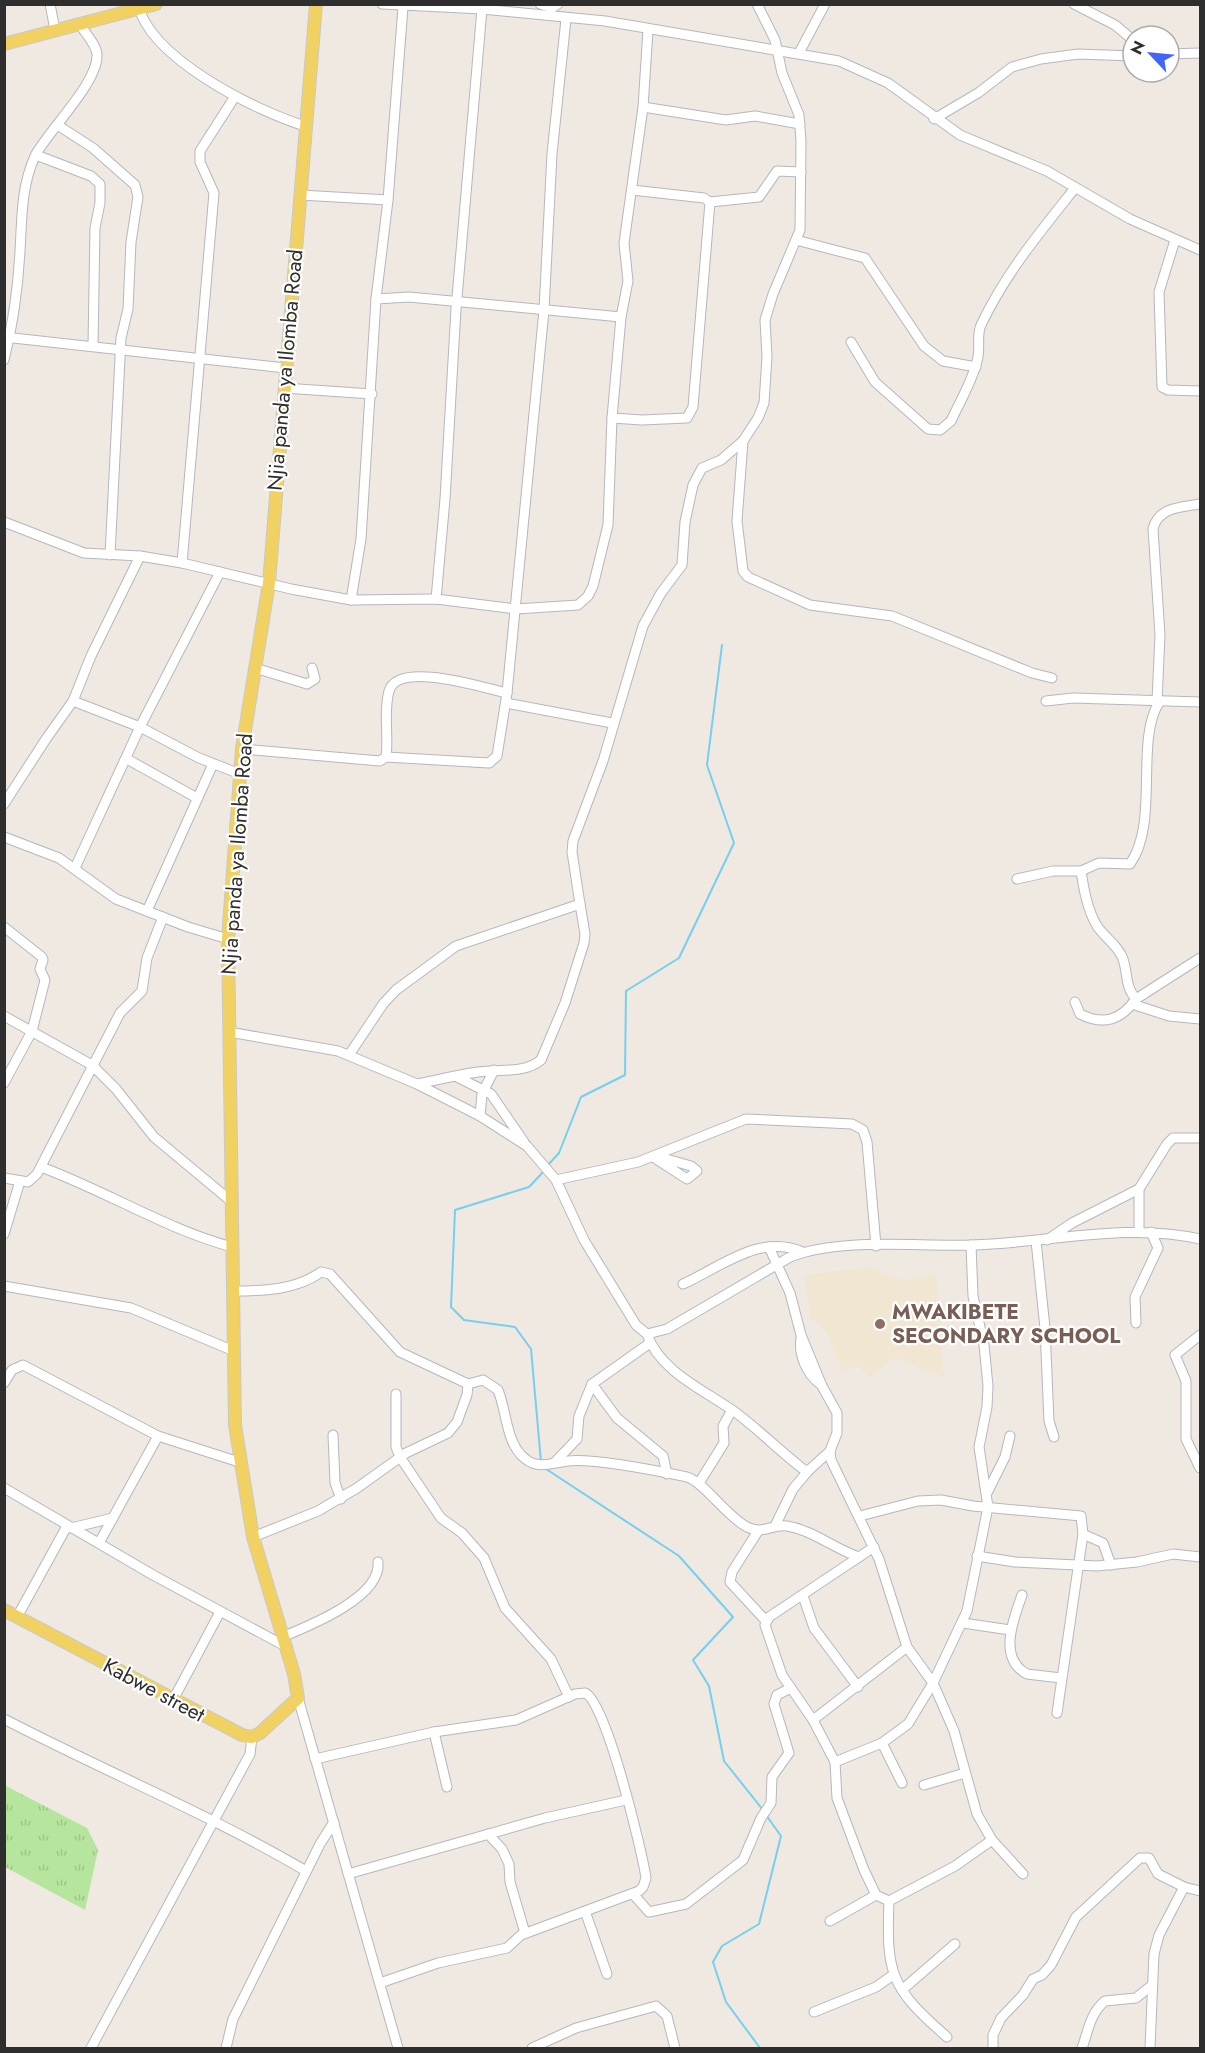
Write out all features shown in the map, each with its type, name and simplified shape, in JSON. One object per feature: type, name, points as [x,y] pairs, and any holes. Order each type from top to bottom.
[{"type":"main road","points":[[4,44],[156,4]]},
{"type":"main road","name":"Njia panda ya Ilomba Road","points":[[298,1698],[294,1674],[253,1537],[239,1461],[233,1391],[228,939],[240,774],[269,583],[304,126],[316,4]]},
{"type":"main road","name":"Kabwe street","points":[[4,1610],[242,1736],[252,1737]]},
{"type":"main road","points":[[252,1737],[268,1728],[298,1698]]},
{"type":"street","points":[[50,4],[55,30]]},
{"type":"street","points":[[382,4],[403,7],[482,9],[605,21],[840,61],[888,83],[960,135],[1047,171],[1130,219],[1200,250]]},
{"type":"street","points":[[540,4],[552,8],[558,4]]},
{"type":"street","points":[[417,1084],[455,1076],[534,1065],[546,1051],[584,943],[585,934],[572,852],[573,841],[603,761],[612,723],[643,626],[661,594],[682,565],[688,499],[698,474],[708,465],[721,460],[743,441],[758,418],[764,403],[767,357],[765,320],[796,240],[801,218],[801,172],[800,124],[797,108],[782,74],[772,31],[757,4]]},
{"type":"street","points":[[799,53],[825,4]]},
{"type":"street","points":[[1074,4],[1121,30]]},
{"type":"street","points":[[138,7],[158,41],[234,98],[304,126]]},
{"type":"street","points":[[351,600],[361,539],[372,394],[376,299],[388,200],[403,7]]},
{"type":"street","points":[[436,599],[445,499],[456,302],[482,9]]},
{"type":"street","points":[[243,749],[380,761],[386,757],[493,762],[497,756],[516,609],[544,310],[552,154],[566,19]]},
{"type":"street","points":[[4,360],[20,253],[24,193],[36,155],[59,126],[87,81],[97,56],[79,23]]},
{"type":"street","points":[[4,522],[72,550],[140,556],[182,563],[351,600],[436,599],[516,609],[578,605],[588,596],[600,564],[608,525],[612,418],[621,317],[628,280],[624,239],[643,107],[648,30]]},
{"type":"street","points":[[1181,54],[1200,53]]},
{"type":"street","points":[[934,118],[987,87],[1012,68],[1041,59],[1078,54],[1121,56]]},
{"type":"street","points":[[182,563],[214,193],[200,162],[200,151],[234,98]]},
{"type":"street","points":[[643,107],[726,120],[755,116],[800,124]]},
{"type":"street","points":[[59,126],[93,148],[137,190],[131,242],[128,309],[121,335],[110,555]]},
{"type":"street","points":[[36,155],[91,176],[100,184],[100,203],[95,228],[93,345]]},
{"type":"street","points":[[632,190],[704,198],[710,202],[759,197],[777,171],[801,172]]},
{"type":"street","points":[[851,342],[875,382],[916,421],[933,430],[944,427],[951,421],[976,367],[980,353],[979,331],[998,292],[1027,247],[1075,188]]},
{"type":"street","points":[[300,195],[388,200]]},
{"type":"street","points":[[612,418],[683,419],[693,406],[710,202]]},
{"type":"street","points":[[796,240],[865,258],[924,346],[942,361],[976,367]]},
{"type":"street","points":[[1175,240],[1159,292],[1162,387],[1168,390],[1200,391]]},
{"type":"street","points":[[376,299],[409,297],[621,317]]},
{"type":"street","points":[[7,337],[285,368]]},
{"type":"street","points":[[284,388],[372,394]]},
{"type":"street","points":[[743,441],[737,521],[743,571],[748,577],[810,605],[892,615],[1022,669],[1053,678]]},
{"type":"street","points":[[1017,879],[1053,871],[1081,871],[1099,863],[1128,865],[1133,861],[1140,844],[1148,777],[1150,721],[1159,701],[1159,600],[1153,529],[1156,519],[1164,512],[1200,504]]},
{"type":"street","points":[[4,804],[45,739],[74,701],[91,656],[140,556]]},
{"type":"street","points":[[75,868],[140,727],[220,572]]},
{"type":"street","points":[[255,668],[307,684],[315,679],[312,668]]},
{"type":"street","points":[[386,757],[386,708],[389,690],[398,679],[406,676],[436,678],[506,698],[612,723]]},
{"type":"street","points":[[1046,701],[1073,698],[1200,702]]},
{"type":"street","points":[[74,701],[140,727],[213,764],[240,774]]},
{"type":"street","points":[[127,759],[197,798]]},
{"type":"street","points":[[147,911],[213,764]]},
{"type":"street","points":[[4,837],[40,850],[75,868],[102,891],[147,911],[228,939]]},
{"type":"street","points":[[1081,871],[1090,911],[1097,925],[1120,953],[1126,970],[1128,988],[1134,1002],[1169,1016],[1200,1019]]},
{"type":"street","points":[[349,1055],[389,997],[456,946],[580,904]]},
{"type":"street","points":[[4,1178],[20,1181],[33,1179],[41,1167],[120,1013],[142,991],[147,958],[163,917]]},
{"type":"street","points":[[4,927],[26,942],[43,959],[40,969],[45,980],[32,1031],[4,1083]]},
{"type":"street","points":[[1075,1002],[1080,1014],[1102,1021],[1117,1018],[1134,1002],[1200,958]]},
{"type":"street","points":[[4,1016],[92,1065],[120,1094],[154,1137],[232,1202]]},
{"type":"street","points":[[229,1032],[313,1045],[349,1055],[417,1084],[480,1116],[527,1146]]},
{"type":"street","points":[[480,1116],[484,1089],[494,1070]]},
{"type":"street","points":[[455,1076],[484,1089],[506,1112],[527,1146],[556,1180],[584,1240],[636,1325],[680,1374],[732,1410],[808,1471]]},
{"type":"street","points":[[556,1180],[654,1157],[746,1119],[856,1125],[863,1130],[867,1142],[876,1246]]},
{"type":"street","points":[[1047,1240],[1072,1223],[1139,1189],[1170,1140],[1178,1137],[1200,1138]]},
{"type":"street","points":[[41,1167],[87,1184],[200,1237],[232,1247]]},
{"type":"street","points":[[4,1234],[20,1181]]},
{"type":"street","points":[[1139,1189],[1139,1232]]},
{"type":"street","points":[[549,1466],[562,1457],[577,1439],[579,1416],[591,1384],[648,1338],[803,1252],[876,1246],[971,1245],[1139,1232],[1200,1239]]},
{"type":"street","points":[[1136,1323],[1135,1297],[1158,1248],[1151,1232]]},
{"type":"street","points":[[1036,1241],[1045,1328],[1049,1421],[1054,1437]]},
{"type":"street","points":[[836,1762],[882,1743],[908,1724],[933,1683],[963,1623],[988,1507],[979,1447],[987,1407],[988,1386],[984,1345],[973,1296],[971,1245]]},
{"type":"street","points":[[683,1284],[747,1251],[769,1247],[788,1247],[803,1252]]},
{"type":"street","points":[[769,1247],[793,1300],[801,1335],[822,1386],[837,1413],[837,1433],[830,1451],[808,1471],[793,1489],[776,1526]]},
{"type":"street","points":[[233,1291],[291,1287],[307,1282],[321,1272],[330,1274],[400,1352],[468,1384],[483,1380],[498,1390],[519,1453],[528,1462],[549,1466],[566,1461],[586,1462],[687,1477],[699,1482],[736,1520],[758,1531],[776,1526],[793,1528],[860,1557]]},
{"type":"street","points":[[4,1286],[131,1308],[234,1351]]},
{"type":"street","points":[[1200,1335],[1175,1355],[1186,1382],[1186,1439],[1200,1468]]},
{"type":"street","points":[[4,1383],[12,1370],[23,1365],[158,1436],[239,1461]]},
{"type":"street","points":[[253,1537],[304,1518],[341,1499],[400,1457],[453,1429],[467,1395],[468,1384]]},
{"type":"street","points":[[591,1384],[622,1423],[663,1456],[667,1474]]},
{"type":"street","points":[[396,1394],[396,1447],[400,1457],[441,1518],[462,1533],[484,1558],[505,1608],[551,1659],[569,1696]]},
{"type":"street","points":[[699,1482],[724,1443],[723,1426],[732,1410]]},
{"type":"street","points":[[333,1435],[335,1483],[341,1499]]},
{"type":"street","points":[[99,1543],[158,1436]]},
{"type":"street","points":[[987,1493],[1002,1464],[1010,1436]]},
{"type":"street","points":[[830,1451],[842,1484],[861,1516],[874,1547],[907,1647],[933,1683],[954,1731],[977,1814],[992,1840],[1023,1874]]},
{"type":"street","points":[[4,1488],[220,1612],[284,1641],[361,1595],[377,1577],[378,1562]]},
{"type":"street","points":[[861,1516],[929,1500],[1077,1514],[1083,1520],[1083,1534],[1057,1713]]},
{"type":"street","points":[[17,1617],[69,1527],[113,1518]]},
{"type":"street","points":[[758,1531],[732,1572],[730,1582],[766,1621],[765,1625],[773,1650],[789,1689],[813,1720],[836,1762],[839,1804],[876,1895],[890,1901]]},
{"type":"street","points":[[1083,1534],[1103,1543],[1111,1565]]},
{"type":"street","points":[[766,1621],[874,1547]]},
{"type":"street","points":[[977,1556],[1015,1562],[1111,1565],[1173,1554],[1200,1557]]},
{"type":"street","points":[[1022,1595],[1010,1630],[1011,1650],[1023,1671],[1061,1678]]},
{"type":"street","points":[[803,1596],[814,1628],[858,1687]]},
{"type":"street","points":[[174,1700],[220,1612]]},
{"type":"street","points":[[963,1623],[1010,1630]]},
{"type":"street","points":[[813,1720],[907,1647]]},
{"type":"street","points":[[633,1894],[649,1912],[676,1907],[694,1900],[743,1860],[761,1818],[771,1803],[771,1777],[789,1753],[774,1704],[777,1695],[789,1689]]},
{"type":"street","points":[[315,1759],[434,1732],[516,1720],[569,1696],[585,1693],[594,1700],[614,1750],[626,1800],[636,1823],[646,1878],[643,1887],[633,1894],[525,1933],[507,1948],[438,1963],[380,1983]]},
{"type":"street","points":[[298,1698],[398,2049]]},
{"type":"street","points":[[4,1719],[123,1779],[212,1820],[306,1871]]},
{"type":"street","points":[[434,1732],[447,1787]]},
{"type":"street","points":[[91,2049],[212,1820],[250,1754],[252,1737]]},
{"type":"street","points":[[882,1743],[902,1783]]},
{"type":"street","points":[[924,1785],[965,1773]]},
{"type":"street","points":[[348,1874],[488,1834],[626,1800]]},
{"type":"street","points":[[226,2049],[232,2019],[306,1871],[334,1822]]},
{"type":"street","points":[[488,1834],[502,1849],[508,1864],[510,1882],[525,1933]]},
{"type":"street","points":[[890,1901],[949,1870],[992,1840]]},
{"type":"street","points":[[993,2049],[993,2035],[1001,2018],[1023,1995],[1033,1979],[1040,1977],[1051,1965],[1076,1917],[1140,1858],[1149,1858],[1158,1874],[1184,1887],[1200,1891]]},
{"type":"street","points":[[1150,2049],[1151,1986],[1156,1944],[1184,1887]]},
{"type":"street","points":[[830,1921],[876,1895]]},
{"type":"street","points":[[890,1901],[889,1958],[893,1975],[916,2010],[947,2037]]},
{"type":"street","points":[[585,1911],[607,1974]]},
{"type":"street","points":[[902,1990],[955,1944]]},
{"type":"street","points":[[814,2012],[876,1987],[893,1975]]},
{"type":"street","points":[[1082,2049],[1090,2022],[1101,2004],[1105,2001],[1136,1998],[1151,1986]]},
{"type":"street","points":[[532,2049],[576,2028],[656,2006],[667,2016],[675,2049]]},
{"type":"shaded area","name":"MWAKIBETE SECONDARY SCHOOL","points":[[869,1267],[904,1281],[936,1272],[944,1377],[894,1358],[870,1377],[858,1366],[843,1371],[825,1330],[811,1318],[804,1275]]},
{"type":"green space","points":[[4,1785],[87,1828],[98,1850],[85,1910],[5,1867]]},
{"type":"waterway","points":[[548,1165],[559,1153],[581,1097],[625,1075],[626,991],[679,958],[734,843],[707,765],[722,645]]},
{"type":"waterway","points":[[541,1462],[531,1349],[515,1327],[464,1320],[451,1307],[455,1210],[529,1187],[545,1170]]},
{"type":"waterway","points":[[546,1469],[679,1556],[733,1617],[693,1660],[709,1686],[724,1761],[763,1810]]},
{"type":"waterway","points":[[760,2048],[726,2002],[713,1962],[722,1946],[759,1924],[781,1836],[766,1815]]},
{"type":"place","name":"MWAKIBETE SECONDARY SCHOOL","points":[[880,1324]]}]
